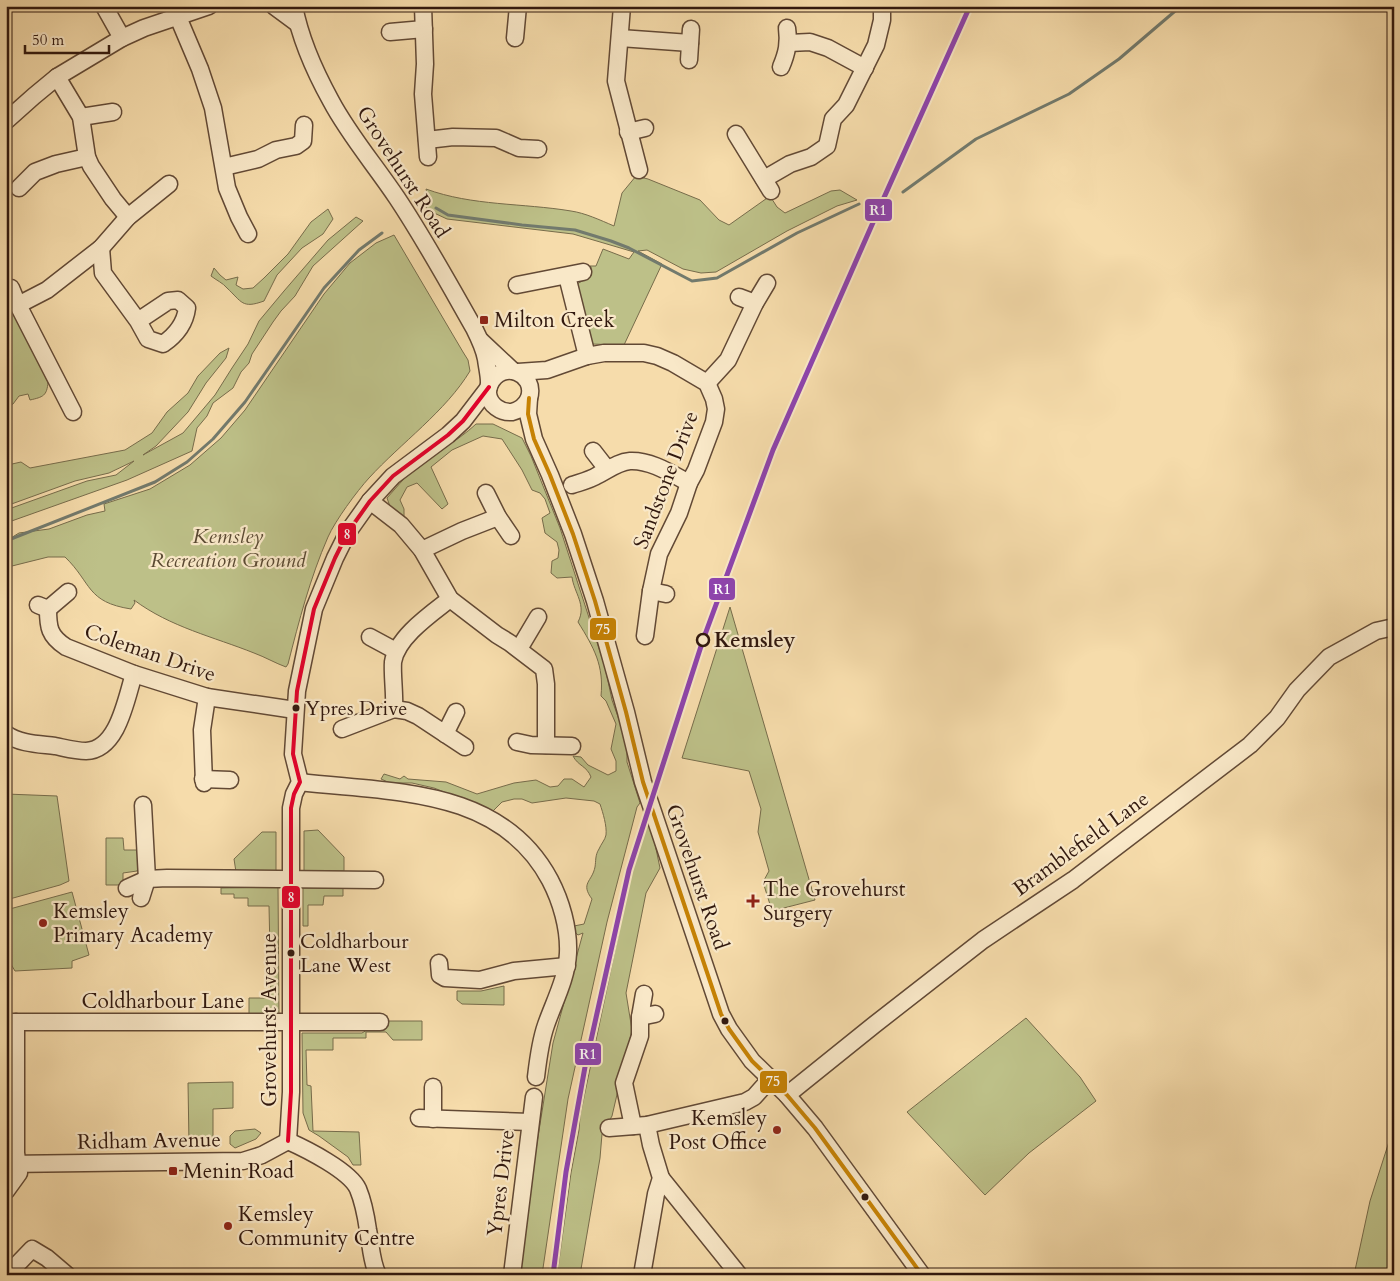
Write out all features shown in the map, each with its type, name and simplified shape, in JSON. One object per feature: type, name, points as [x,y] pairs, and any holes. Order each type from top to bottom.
[{"type":"street","points":[[104,6],[122,38]]},
{"type":"street","points":[[6,121],[57,77],[122,38],[144,28],[209,6]]},
{"type":"street","name":"Grovehurst Road","points":[[274,6],[297,23]]},
{"type":"street","name":"Grovehurst Road","points":[[294,6],[297,23],[331,101],[360,147],[397,197],[481,341],[486,359],[489,385]]},
{"type":"street","points":[[423,6],[425,64],[422,94],[428,157]]},
{"type":"street","points":[[622,6],[620,38],[616,60],[616,81],[639,170]]},
{"type":"street","points":[[736,134],[768,185],[790,164],[811,157],[827,146],[834,118],[846,105],[876,45],[882,20],[882,6]]},
{"type":"street","points":[[515,38],[516,7]]},
{"type":"street","points":[[178,17],[200,69],[212,108],[228,188],[248,234]]},
{"type":"street","points":[[390,32],[424,29]]},
{"type":"street","points":[[781,67],[787,54],[788,35],[828,48],[865,68]]},
{"type":"street","points":[[620,38],[691,36],[689,60]]},
{"type":"street","points":[[57,77],[81,117],[87,157],[99,178],[128,218]]},
{"type":"street","points":[[81,117],[112,112]]},
{"type":"street","points":[[224,167],[258,159],[276,150],[296,146],[303,141],[304,125]]},
{"type":"street","points":[[628,132],[645,128]]},
{"type":"street","points":[[427,140],[454,137],[496,138],[518,155],[538,149]]},
{"type":"street","points":[[19,188],[35,172],[56,164],[87,157]]},
{"type":"street","points":[[18,305],[47,290],[100,248],[128,218],[169,184]]},
{"type":"street","points":[[100,248],[103,273],[138,321]]},
{"type":"street","points":[[518,285],[575,274],[587,356]]},
{"type":"street","points":[[516,372],[548,370],[587,356],[627,352],[656,356],[680,366],[707,383],[728,360],[767,282]]},
{"type":"street","points":[[11,288],[74,412]]},
{"type":"street","points":[[739,297],[755,303]]},
{"type":"street","name":"Grovehurst Road","points":[[481,341],[516,372]]},
{"type":"street","points":[[463,420],[482,414],[519,409],[529,396],[568,362]]},
{"type":"street","points":[[529,396],[528,383],[523,376],[508,370],[498,373],[463,420],[448,435],[393,476],[370,501],[343,541],[314,609],[295,710],[293,754],[300,782],[415,794],[470,808],[492,820],[527,847],[537,858],[551,882],[560,904],[568,952],[567,966],[545,1027],[536,1077]]},
{"type":"street","name":"Sandstone Drive","points":[[645,636],[659,593],[659,554],[679,513],[714,422],[716,409],[714,398],[707,383]]},
{"type":"street","points":[[489,385],[491,402],[506,412]]},
{"type":"street","name":"Grovehurst Road","points":[[529,396],[528,414],[534,439],[573,534],[595,601],[643,782],[721,1014],[748,1055],[787,1095],[815,1128],[922,1275]]},
{"type":"street","name":"Grovehurst Road","points":[[506,412],[534,439]]},
{"type":"street","points":[[594,451],[607,470]]},
{"type":"street","points":[[572,485],[597,476],[623,463],[640,462],[656,466],[689,483]]},
{"type":"street","points":[[486,492],[510,536]]},
{"type":"street","points":[[370,501],[401,525],[422,550],[450,599],[544,668],[546,684],[546,746]]},
{"type":"street","points":[[422,550],[498,516]]},
{"type":"street","name":"Coleman Drive","points":[[68,592],[43,607],[48,626],[58,642],[134,674],[206,697],[295,710]]},
{"type":"street","points":[[394,709],[393,664],[396,651],[409,634],[450,599]]},
{"type":"street","points":[[519,649],[538,617]]},
{"type":"street","name":"Bramblefield Lane","points":[[787,1095],[826,1062],[982,940],[1073,880],[1250,745],[1277,718],[1297,690],[1329,657],[1376,631],[1394,627]]},
{"type":"street","points":[[370,637],[396,651]]},
{"type":"street","points":[[6,734],[25,742],[84,751],[99,748],[110,739],[116,730],[134,674]]},
{"type":"street","points":[[206,697],[202,730],[203,781],[230,780]]},
{"type":"street","points":[[342,729],[394,709],[407,711],[418,716],[465,747]]},
{"type":"street","points":[[445,734],[456,712]]},
{"type":"street","points":[[517,742],[531,745],[572,746]]},
{"type":"street","name":"Grovehurst Avenue","points":[[288,1141],[291,1092],[291,808],[294,794],[300,782]]},
{"type":"street","points":[[134,893],[147,879],[143,805]]},
{"type":"street","points":[[147,879],[291,878],[375,880]]},
{"type":"street","points":[[439,963],[440,975],[445,978],[475,981],[514,971],[567,966]]},
{"type":"street","points":[[644,994],[648,1015],[624,1083],[640,1126],[651,1146],[661,1178],[739,1275]]},
{"type":"street","points":[[6,1191],[19,1173],[12,1164],[16,1153],[11,1022]]},
{"type":"street","name":"Coldharbour Lane","points":[[11,1022],[380,1022]]},
{"type":"street","points":[[609,1128],[640,1126],[744,1102],[754,1097],[771,1078]]},
{"type":"street","points":[[433,1087],[426,1118],[530,1122]]},
{"type":"street","name":"Ypres Drive","points":[[512,1275],[534,1097]]},
{"type":"street","points":[[288,1141],[306,1149],[335,1167],[357,1187],[366,1219],[374,1265],[378,1275]]},
{"type":"street","name":"Ridham Avenue","points":[[12,1164],[244,1161],[262,1156],[288,1141]]},
{"type":"street","points":[[642,1275],[656,1194],[661,1178]]},
{"type":"street","points":[[7,1275],[32,1249],[47,1258],[67,1275]]},
{"type":"green space","points":[[636,176],[700,200],[719,220],[729,225],[770,196],[777,207],[785,213],[831,191],[840,190],[857,200],[837,206],[787,231],[716,272],[701,273],[683,269],[647,250],[638,251],[662,264],[624,345],[591,344],[577,284],[591,276],[589,268],[590,266],[596,266],[603,249],[629,259],[634,252],[573,234],[447,219],[426,208],[429,202],[426,189],[479,201],[576,212],[614,226],[622,193]]},
{"type":"green space","points":[[328,209],[333,219],[323,234],[302,248],[277,275],[264,301],[251,304],[243,303],[224,285],[211,276],[214,268],[226,280],[238,277],[236,285],[243,289],[253,288],[288,254],[311,222]]},
{"type":"green space","points":[[356,217],[363,221],[313,266],[295,296],[281,311],[252,354],[249,363],[241,372],[233,388],[213,403],[207,416],[197,428],[192,451],[127,480],[6,523],[6,510],[87,481],[116,475],[134,461],[109,473],[75,481],[6,506],[6,473],[12,464],[21,462],[30,468],[125,450],[152,433],[167,412],[188,393],[198,376],[220,353],[229,348],[226,358],[206,383],[188,412],[156,446],[143,455],[183,433],[215,395],[248,344],[259,321],[328,240]]},
{"type":"green space","name":"Kemsley Recreation Ground","points":[[394,235],[468,360],[470,371],[449,400],[369,478],[336,523],[328,537],[310,584],[286,667],[192,631],[162,617],[134,600],[135,603],[131,609],[105,602],[91,590],[65,557],[48,557],[6,566],[6,541],[19,533],[49,529],[87,515],[105,511],[104,504],[150,489],[190,465],[221,438],[245,410],[324,294],[350,263],[376,243]]},
{"type":"green space","points":[[6,298],[48,382],[47,390],[41,397],[30,400],[28,394],[19,396],[13,404],[6,408]]},
{"type":"green space","points":[[476,424],[493,424],[522,438],[531,456],[560,528],[605,667],[612,700],[627,742],[627,762],[640,803],[637,807],[607,922],[568,1099],[542,1275],[518,1275],[553,1043],[583,933],[578,935],[569,927],[584,924],[592,899],[587,886],[594,872],[597,854],[606,835],[600,804],[594,801],[566,798],[532,803],[522,799],[514,799],[502,802],[493,811],[434,788],[412,783],[390,783],[381,779],[384,774],[400,779],[404,776],[408,779],[446,782],[477,794],[514,783],[536,780],[550,787],[558,786],[564,779],[572,779],[584,787],[591,777],[587,770],[573,756],[581,757],[588,765],[608,775],[616,771],[616,761],[611,749],[616,724],[606,701],[601,696],[601,675],[597,657],[578,622],[581,605],[572,577],[557,578],[551,573],[552,561],[558,558],[559,550],[557,542],[545,533],[542,518],[550,513],[545,499],[540,493],[532,490],[522,470],[502,439],[483,436],[452,450],[431,467],[448,504],[442,509],[417,483],[407,487],[400,500],[404,509],[404,516],[398,517],[392,512],[387,498],[406,476]]},
{"type":"green space","points":[[730,607],[815,900],[772,911],[763,882],[769,871],[758,832],[761,809],[749,771],[682,758]]},
{"type":"green space","points":[[6,794],[57,796],[69,881],[6,900]]},
{"type":"green space","points":[[645,825],[651,825],[660,868],[646,893],[626,993],[632,1030],[612,1116],[602,1134],[600,1158],[580,1275],[557,1275],[580,1116],[618,936],[625,893]]},
{"type":"green space","points":[[318,830],[344,857],[344,871],[304,871],[304,831]]},
{"type":"green space","points":[[262,832],[276,832],[276,872],[236,872],[234,859]]},
{"type":"green space","points":[[106,838],[123,838],[124,850],[138,850],[139,867],[137,871],[123,873],[123,885],[106,885]]},
{"type":"green space","points":[[278,887],[279,1014],[249,1015],[249,998],[271,998],[269,906],[248,906],[248,898],[234,898],[234,894],[221,894],[221,888]]},
{"type":"green space","points":[[303,888],[343,888],[343,896],[324,896],[323,905],[308,905],[308,926],[303,926]]},
{"type":"green space","points":[[72,892],[89,955],[72,961],[72,968],[15,971],[9,961],[6,961],[6,910]]},
{"type":"green space","points":[[504,986],[504,1005],[462,1004],[457,1000],[457,991],[481,991]]},
{"type":"green space","points":[[1026,1018],[1080,1077],[1096,1101],[1029,1153],[985,1195],[907,1112]]},
{"type":"green space","points":[[386,1021],[422,1021],[422,1040],[393,1040],[386,1032],[366,1032],[366,1038],[333,1038],[333,1050],[306,1050],[307,1085],[311,1086],[313,1131],[359,1132],[361,1165],[353,1165],[348,1157],[309,1130],[303,1113],[302,1033],[362,1033],[367,1030],[385,1030]]},
{"type":"green space","points":[[6,1032],[11,1032],[11,1152],[6,1152]]},
{"type":"green space","points":[[233,1082],[233,1108],[213,1109],[213,1145],[189,1144],[188,1083]]},
{"type":"green space","points":[[1394,1126],[1394,1261],[1387,1275],[1354,1275],[1370,1201]]},
{"type":"green space","points":[[255,1129],[261,1133],[256,1139],[235,1148],[230,1144],[230,1136],[235,1131]]},
{"type":"waterway","points":[[903,192],[976,139],[1069,94],[1119,59],[1181,6]]},
{"type":"waterway","points":[[436,208],[448,215],[575,230],[629,248],[692,281],[717,278],[797,233],[859,204]]},
{"type":"waterway","points":[[6,541],[155,482],[187,462],[213,439],[245,402],[324,288],[359,250],[382,233]]},
{"type":"transit line","name":"R1","points":[[553,1275],[566,1172],[585,1067],[629,870],[703,640],[773,450],[970,6]]},
{"type":"transit line","name":"8","points":[[288,1141],[291,1092],[291,808],[294,794],[300,782],[293,754],[297,691],[314,609],[348,532],[370,501],[393,476],[448,435],[463,421],[489,387]]},
{"type":"transit line","name":"75","points":[[529,398],[528,414],[534,439],[573,534],[595,601],[626,712],[643,782],[721,1014],[729,1029],[752,1061],[787,1095],[815,1128],[922,1275]]},
{"type":"place","name":"Milton Creek","points":[[484,320]]},
{"type":"place","name":"Kemsley","points":[[703,640]]},
{"type":"place","name":"Ypres Drive","points":[[296,708]]},
{"type":"place","name":"The Grovehurst Surgery","points":[[753,901]]},
{"type":"place","name":"Kemsley Primary Academy","points":[[43,923]]},
{"type":"place","name":"Coldharbour Lane West","points":[[291,953]]},
{"type":"place","name":"Kemsley Post Office","points":[[777,1130]]},
{"type":"place","name":"Menin Road","points":[[173,1171]]},
{"type":"place","name":"Kemsley Community Centre","points":[[228,1226]]}]
